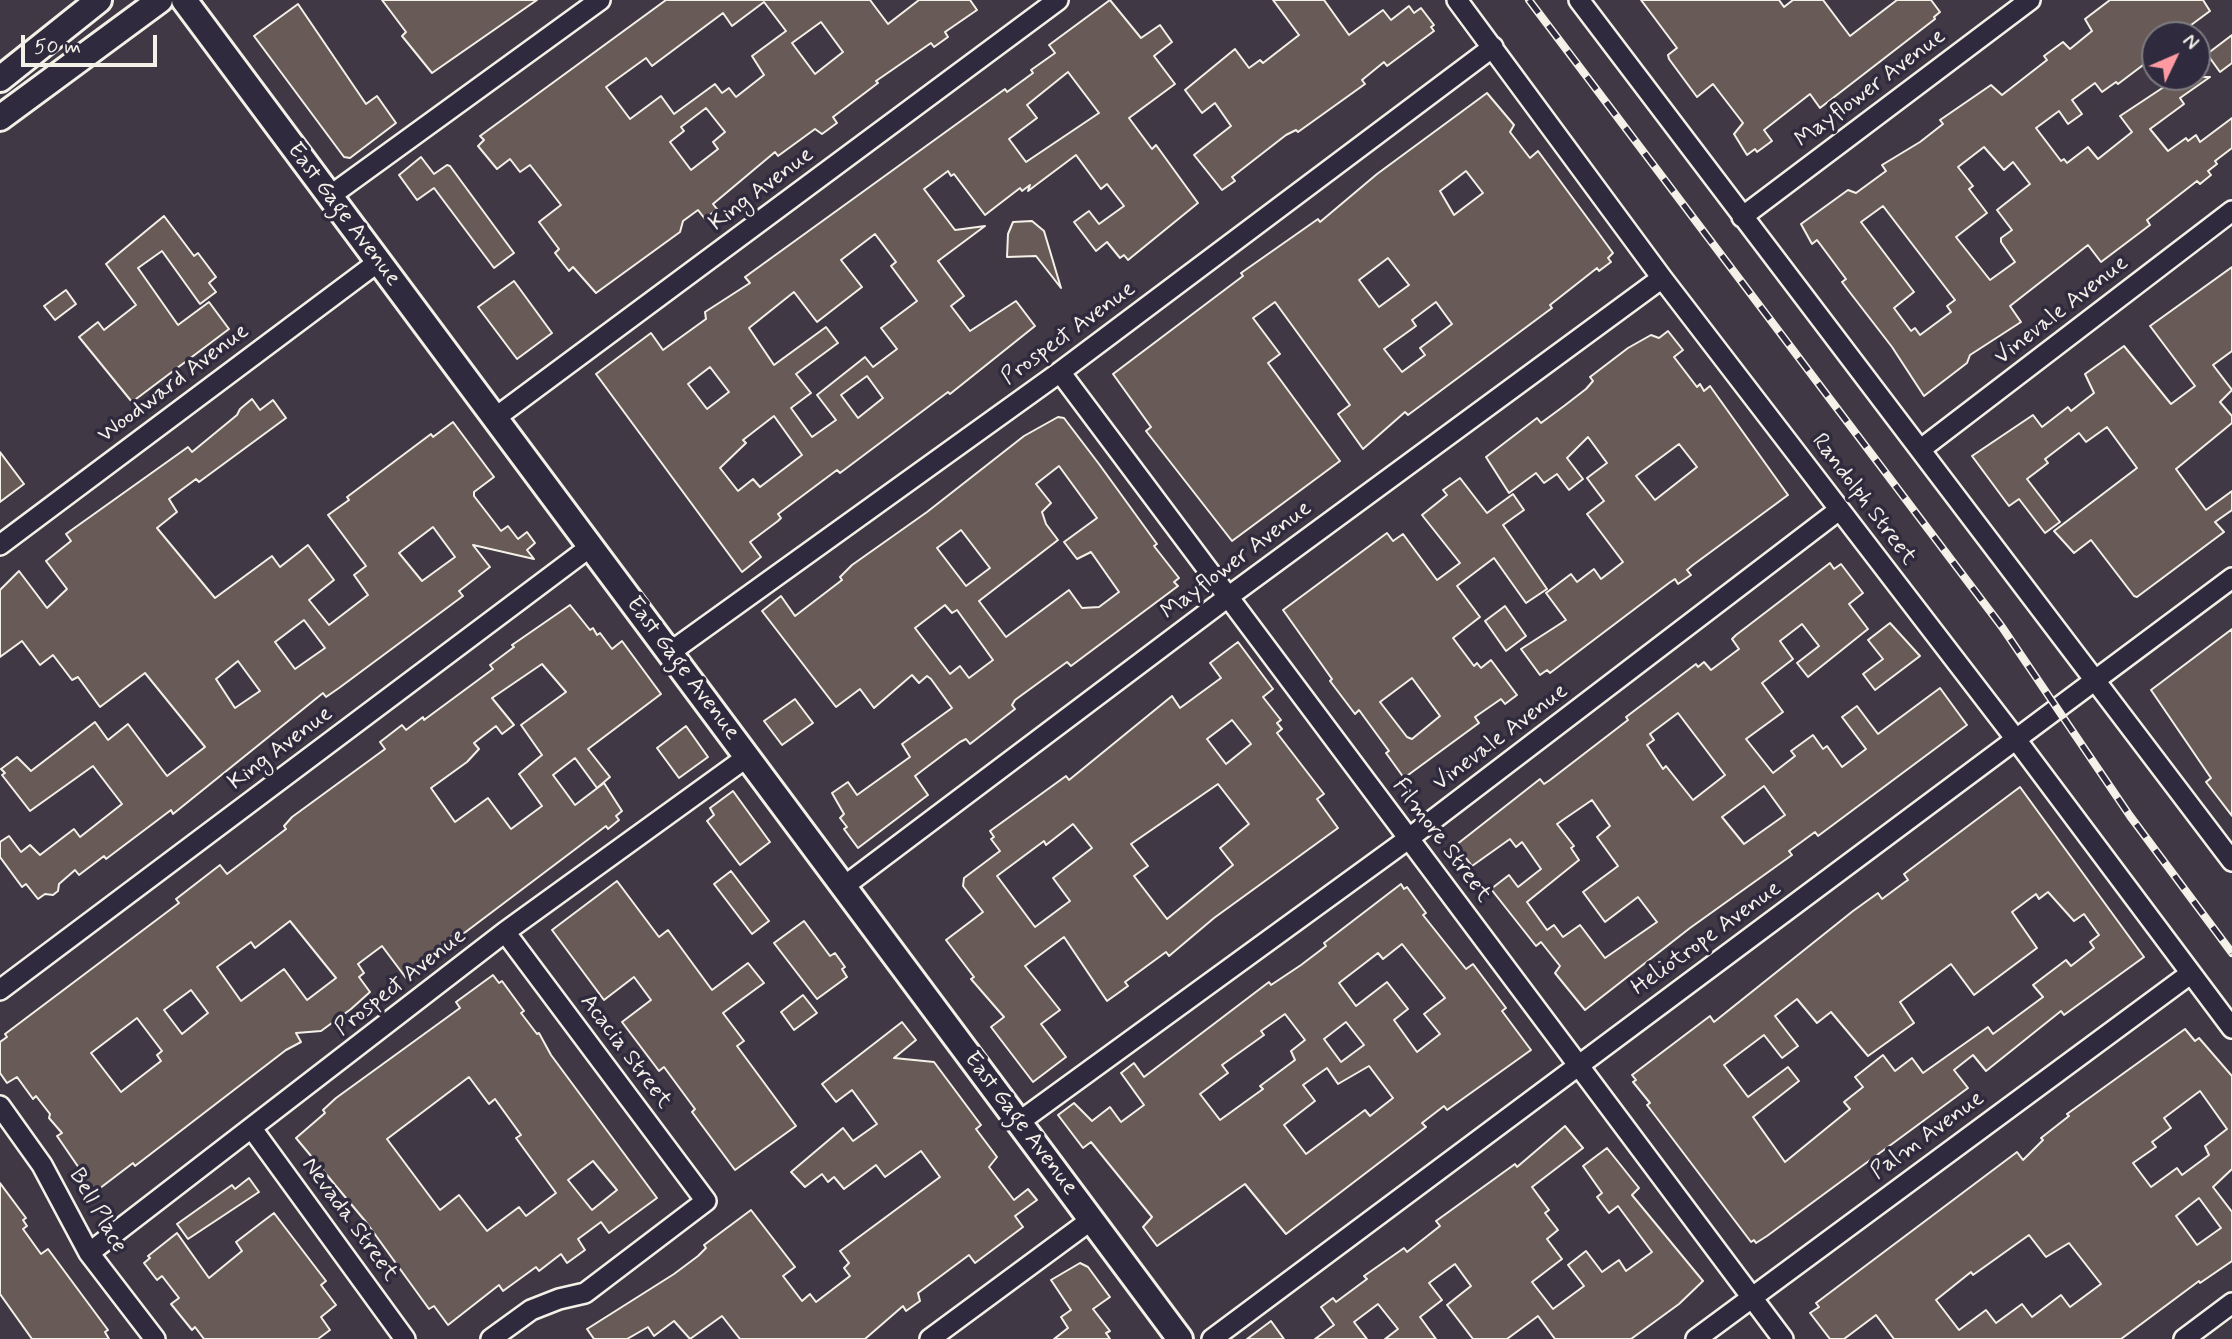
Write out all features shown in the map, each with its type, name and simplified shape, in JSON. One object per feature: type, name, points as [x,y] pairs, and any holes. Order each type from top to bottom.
[{"type":"main road","points":[[0,79],[99,0]]},
{"type":"main road","points":[[0,118],[160,0]]},
{"type":"main road","name":"East Gage Avenue","points":[[184,0],[1180,1339]]},
{"type":"street","points":[[330,197],[600,0]]},
{"type":"street","name":"King Avenue","points":[[495,418],[1058,0]]},
{"type":"street","name":"Randolph Street","points":[[1457,0],[1662,278],[2015,738],[2232,1028]]},
{"type":"street","points":[[1579,0],[2232,861]]},
{"type":"street","name":"Mayflower Avenue","points":[[1742,217],[2029,0]]},
{"type":"street","name":"Prospect Avenue","points":[[669,653],[1060,372],[1493,47]]},
{"type":"street","name":"Vinevale Avenue","points":[[1922,449],[2232,211]]},
{"type":"street","name":"Woodward Avenue","points":[[0,545],[378,262]]},
{"type":"street","name":"Mayflower Avenue","points":[[843,887],[1228,597],[1662,278]]},
{"type":"street","name":"Filmore Street","points":[[1060,372],[1783,1339]]},
{"type":"street","name":"Vinevale Avenue","points":[[1018,1122],[1408,839],[1839,510]]},
{"type":"street","name":"King Avenue","points":[[0,990],[590,547]]},
{"type":"street","name":"Heliotrope Avenue","points":[[1212,1339],[2232,578]]},
{"type":"street","name":"Prospect Avenue","points":[[89,1253],[253,1130],[505,932],[747,757]]},
{"type":"street","name":"Acacia Street","points":[[491,1339],[531,1310],[585,1293],[706,1201],[505,932]]},
{"type":"street","name":"Palm Avenue","points":[[1696,1339],[2190,974]]},
{"type":"street","name":"Bell Place","points":[[0,1106],[42,1165],[89,1253],[155,1339]]},
{"type":"street","name":"Nevada Street","points":[[253,1130],[405,1339]]},
{"type":"street","points":[[930,1339],[1091,1220]]},
{"type":"street","points":[[2184,1339],[2232,1303]]},
{"type":"building","points":[[382,0],[537,0],[432,73],[402,36],[406,32]]},
{"type":"building","points":[[666,0],[870,0],[888,24],[919,0],[970,0],[977,10],[945,32],[948,37],[934,47],[931,43],[876,81],[878,83],[833,117],[837,123],[822,134],[815,129],[778,156],[775,152],[713,204],[717,209],[705,219],[698,210],[683,221],[680,232],[596,293],[573,267],[569,271],[555,253],[559,249],[539,222],[561,205],[530,165],[520,172],[510,159],[497,169],[478,146],[484,140],[480,136]],"holes":[[[764,2],[786,31],[752,56],[764,75],[736,97],[729,88],[722,93],[715,84],[674,114],[661,96],[630,119],[606,87],[646,58],[652,66],[723,13],[732,26]],[[821,22],[843,52],[815,74],[792,43]],[[706,108],[725,132],[713,142],[718,149],[691,170],[670,142],[684,131],[681,127]]]},
{"type":"building","points":[[1110,0],[1141,38],[1160,25],[1172,42],[1154,56],[1175,84],[1129,118],[1152,149],[1156,145],[1198,203],[1128,260],[1124,255],[1120,258],[1107,242],[1096,251],[1074,222],[1089,211],[1099,224],[1124,206],[1107,184],[1101,189],[1076,155],[1028,191],[1030,185],[1022,191],[1020,188],[985,215],[954,174],[951,176],[948,171],[924,189],[955,230],[985,226],[938,261],[964,296],[951,306],[970,331],[1016,301],[1035,326],[950,394],[948,392],[840,473],[837,470],[778,514],[781,518],[778,521],[750,542],[761,557],[742,572],[596,374],[651,333],[663,350],[706,319],[705,312],[750,283],[745,277],[1005,89],[1007,92],[1033,73],[1031,70],[1055,53],[1049,45]],"holes":[[[1068,72],[1099,113],[1026,162],[1009,139],[1037,118],[1027,105]],[[875,234],[896,262],[891,266],[917,301],[881,328],[897,349],[873,367],[865,357],[817,395],[836,420],[812,437],[791,408],[811,393],[796,374],[838,343],[826,327],[774,365],[749,328],[794,292],[817,322],[862,287],[841,260]],[[710,367],[729,392],[707,409],[688,384]],[[867,376],[883,398],[858,418],[841,395]],[[774,416],[802,455],[760,487],[753,479],[738,491],[720,468],[746,443],[743,440]]]},
{"type":"building","points":[[1273,0],[1324,0],[1349,35],[1383,10],[1391,20],[1409,6],[1414,13],[1421,8],[1434,25],[1431,27],[1434,31],[1387,66],[1384,62],[1362,80],[1365,84],[1298,132],[1296,130],[1286,135],[1232,177],[1235,181],[1222,190],[1194,155],[1231,126],[1215,103],[1202,113],[1185,90],[1235,49],[1249,68],[1260,60],[1263,63],[1299,35]]},
{"type":"building","points":[[1641,0],[1779,0],[1784,7],[1793,0],[1823,0],[1850,36],[1897,0],[1931,0],[1940,12],[1935,19],[1820,108],[1810,94],[1764,130],[1772,141],[1757,152],[1755,149],[1747,155],[1734,134],[1743,123],[1713,84],[1697,97],[1669,59],[1668,55],[1677,48]]},
{"type":"building","points":[[2110,0],[2203,0],[2210,11],[2196,21],[2141,21],[2141,67],[2102,92],[2095,83],[2072,100],[2082,114],[2068,124],[2059,111],[2036,128],[2061,161],[2064,159],[2067,163],[2088,147],[2098,159],[2132,132],[2120,116],[2158,91],[2190,91],[2180,98],[2184,104],[2150,129],[2168,151],[2186,138],[2188,141],[2196,135],[2200,142],[2232,118],[2232,148],[2215,161],[2217,164],[2208,171],[2211,175],[2200,184],[2197,181],[2147,220],[2150,225],[2101,262],[2088,245],[2010,306],[2021,322],[1970,355],[1967,363],[1924,396],[1892,347],[1842,282],[1846,279],[1817,240],[1812,244],[1801,224],[1848,190],[1856,193],[1886,171],[1882,165],[1920,142],[1943,124],[1940,120],[1991,85],[2002,95],[2047,60],[2044,56],[2063,42],[2070,49],[2092,31],[2085,19]],"holes":[[[1984,147],[2004,170],[2013,162],[2030,184],[1997,210],[2012,230],[2001,238],[2001,242],[2015,262],[1990,280],[1956,237],[1987,213],[1969,189],[1973,186],[1958,167]],[[1883,206],[1955,300],[1947,306],[1951,312],[1920,335],[1915,328],[1911,331],[1894,308],[1914,292],[1861,222]]]},
{"type":"building","points":[[298,4],[366,104],[377,96],[396,123],[350,158],[344,157],[254,36]]},
{"type":"building","points":[[2232,35],[2232,63],[2220,72],[2211,60],[2211,51]]},
{"type":"building","points":[[1487,93],[1514,125],[1510,132],[1530,158],[1538,151],[1597,231],[1613,253],[1608,258],[1611,262],[1599,271],[1597,268],[1550,305],[1552,308],[1408,415],[1405,412],[1363,449],[1338,414],[1350,405],[1275,302],[1253,318],[1280,354],[1268,363],[1340,461],[1232,541],[1146,431],[1151,427],[1113,374],[1243,276],[1241,273],[1318,219],[1320,222],[1377,174]],"holes":[[[1466,171],[1483,193],[1454,215],[1440,191]],[[1388,258],[1409,285],[1379,307],[1359,280]],[[1436,302],[1452,324],[1420,348],[1425,355],[1402,372],[1384,349],[1416,326],[1412,320]]]},
{"type":"building","points":[[421,157],[434,174],[447,165],[450,166],[514,253],[494,268],[434,188],[417,200],[399,175]]},
{"type":"building","points":[[164,216],[194,256],[198,253],[216,277],[209,283],[216,292],[200,304],[162,251],[138,268],[178,325],[209,302],[229,329],[132,402],[79,337],[98,322],[104,330],[136,305],[106,264]]},
{"type":"building","points":[[1032,221],[1044,231],[1061,288],[1036,256],[1007,257],[1008,234],[1013,222]]},
{"type":"building","points":[[2232,267],[2232,351],[2213,365],[2232,390],[2220,402],[2232,416],[2232,423],[2176,469],[2206,510],[2232,491],[2232,510],[2215,522],[2224,532],[2137,597],[2091,540],[2074,553],[2054,531],[2137,468],[2107,427],[2086,442],[2079,433],[2045,459],[2048,463],[2027,479],[2060,522],[2045,533],[2019,499],[2009,506],[1972,456],[2033,415],[2042,427],[2068,407],[2071,411],[2094,393],[2085,374],[2124,346],[2171,404],[2195,386],[2150,326]]},
{"type":"building","points":[[514,281],[552,333],[517,359],[478,307]]},
{"type":"building","points":[[66,290],[76,304],[55,320],[44,306]]},
{"type":"building","points":[[1668,331],[1683,350],[1674,357],[1697,387],[1700,384],[1704,391],[1710,386],[1788,495],[1693,565],[1687,570],[1691,575],[1678,584],[1675,579],[1550,673],[1547,670],[1540,675],[1521,649],[1566,620],[1546,593],[1571,574],[1577,582],[1594,569],[1601,579],[1623,562],[1587,514],[1604,501],[1587,478],[1607,463],[1588,437],[1567,458],[1583,479],[1569,490],[1557,474],[1544,483],[1536,473],[1509,493],[1486,457],[1537,418],[1541,423],[1564,406],[1586,389],[1593,381],[1590,377],[1628,348],[1651,335],[1659,338]],"holes":[[[1679,444],[1697,467],[1655,500],[1636,476]]]},
{"type":"building","points":[[252,399],[260,410],[273,400],[286,418],[199,482],[196,479],[169,499],[177,512],[157,528],[215,598],[272,556],[280,567],[308,545],[334,580],[309,600],[329,625],[368,595],[354,575],[366,566],[328,515],[349,500],[347,497],[431,434],[433,437],[453,422],[494,477],[474,492],[474,496],[501,531],[508,526],[518,539],[527,532],[535,543],[527,550],[534,559],[473,545],[490,567],[459,591],[463,596],[339,688],[326,697],[323,693],[173,814],[171,810],[106,859],[104,856],[79,875],[75,870],[59,884],[58,891],[53,895],[45,894],[38,899],[26,884],[22,887],[0,857],[0,842],[9,836],[21,852],[30,845],[40,855],[74,829],[80,837],[122,804],[93,766],[30,811],[2,775],[5,773],[1,769],[17,757],[31,771],[95,722],[108,740],[128,724],[167,776],[205,747],[145,673],[100,707],[78,677],[72,680],[53,655],[40,665],[22,641],[0,657],[0,590],[19,571],[47,608],[67,589],[46,561],[71,541],[66,534],[188,447],[192,452],[237,415]],"holes":[[[433,527],[455,557],[422,581],[399,553]],[[304,620],[325,648],[295,669],[275,642]],[[238,661],[260,691],[235,708],[216,679]]]},
{"type":"building","points":[[1058,417],[1064,418],[1157,544],[1154,546],[1179,578],[1174,582],[1178,586],[1071,666],[1067,662],[1015,700],[1012,705],[1015,709],[970,744],[966,739],[960,742],[915,776],[928,795],[858,848],[844,829],[847,827],[840,818],[844,814],[832,793],[848,782],[857,795],[910,757],[902,744],[952,708],[931,679],[927,676],[919,683],[912,675],[874,708],[860,689],[836,707],[762,611],[781,596],[795,616],[842,580],[840,577],[852,565],[927,512],[1024,436]],"holes":[[[1059,466],[1097,518],[1064,542],[1077,559],[1091,552],[1119,592],[1099,607],[1082,608],[1069,590],[1006,637],[979,601],[1058,540],[1046,524],[1042,512],[1051,503],[1036,484]],[[961,530],[990,568],[966,586],[937,548]],[[945,605],[952,613],[957,610],[993,660],[969,678],[960,666],[950,674],[915,628]]]},
{"type":"building","points":[[0,452],[24,484],[0,502]]},
{"type":"building","points":[[1460,478],[1487,513],[1513,494],[1524,510],[1503,525],[1547,589],[1526,603],[1494,558],[1457,586],[1480,617],[1453,638],[1474,666],[1477,663],[1481,668],[1491,660],[1517,695],[1505,704],[1501,699],[1475,717],[1479,723],[1404,778],[1386,753],[1389,751],[1359,710],[1355,714],[1330,681],[1332,679],[1283,610],[1387,533],[1393,541],[1403,534],[1437,580],[1460,563],[1422,515],[1447,495],[1443,490]],"holes":[[[1412,678],[1440,716],[1412,739],[1407,737],[1380,702]]]},
{"type":"building","points":[[1830,563],[1834,569],[1841,564],[1863,593],[1849,604],[1868,629],[1808,677],[1797,663],[1819,646],[1802,624],[1780,641],[1793,659],[1762,683],[1783,712],[1746,739],[1773,773],[1795,756],[1791,751],[1813,735],[1823,749],[1827,746],[1842,767],[1866,749],[1842,717],[1857,706],[1878,734],[1940,688],[1967,725],[1818,836],[1815,832],[1789,851],[1792,855],[1690,928],[1585,1010],[1555,973],[1560,966],[1541,942],[1536,946],[1491,889],[1509,875],[1518,887],[1541,869],[1522,842],[1516,847],[1510,839],[1472,866],[1456,845],[1540,779],[1544,784],[1550,780],[1696,664],[1698,667],[1704,662],[1711,670],[1739,649],[1732,639]],"holes":[[[1678,713],[1725,775],[1693,800],[1666,766],[1663,769],[1647,745],[1654,740],[1650,734]],[[1764,786],[1785,815],[1744,844],[1722,817]],[[1592,800],[1610,826],[1597,837],[1618,866],[1583,892],[1605,922],[1638,897],[1657,922],[1605,958],[1580,925],[1563,937],[1554,925],[1547,930],[1527,902],[1579,860],[1571,848],[1574,846],[1557,824]]]},
{"type":"building","points":[[570,605],[590,630],[593,628],[597,635],[600,633],[612,649],[622,641],[661,694],[588,749],[610,777],[597,788],[575,758],[553,775],[575,805],[604,783],[622,811],[616,816],[619,820],[608,829],[606,826],[455,940],[452,936],[423,958],[426,962],[406,978],[382,946],[358,964],[364,973],[359,977],[370,992],[351,1009],[321,1031],[296,1033],[301,1042],[286,1050],[135,1166],[133,1163],[91,1195],[88,1191],[85,1194],[71,1174],[79,1168],[57,1136],[62,1133],[49,1118],[50,1114],[36,1096],[33,1099],[17,1077],[7,1083],[0,1073],[0,1042],[7,1037],[5,1034],[179,903],[176,899],[220,865],[227,874],[286,829],[284,826],[292,817],[385,749],[380,742],[402,725],[406,730],[423,717],[424,720],[493,669],[490,665],[514,647],[512,645]],"holes":[[[542,664],[566,692],[521,725],[542,755],[519,774],[542,806],[511,829],[488,798],[455,822],[431,788],[467,762],[479,749],[474,743],[496,726],[502,734],[514,725],[492,698]],[[290,921],[336,978],[307,1000],[284,969],[241,1001],[217,967],[251,942],[255,948]],[[191,990],[208,1013],[182,1034],[164,1010]],[[137,1018],[162,1051],[157,1055],[161,1061],[121,1092],[91,1053]]]},
{"type":"building","points":[[1505,606],[1526,636],[1506,651],[1485,621]]},
{"type":"building","points":[[1890,623],[1920,656],[1875,690],[1863,674],[1883,659],[1868,640]]},
{"type":"building","points":[[2232,629],[2232,816],[2206,782],[2211,778],[2151,690]]},
{"type":"building","points":[[1238,642],[1273,689],[1263,697],[1281,720],[1277,723],[1282,729],[1277,733],[1324,794],[1317,799],[1338,828],[1214,918],[1169,956],[1166,952],[1125,982],[1128,986],[1107,1001],[1064,937],[1025,966],[1060,1010],[1041,1024],[1066,1057],[1033,1082],[991,1027],[1004,1017],[971,979],[974,977],[946,940],[983,912],[963,886],[964,878],[1000,851],[991,839],[994,837],[990,831],[1066,776],[1069,780],[1172,696],[1180,708],[1221,678],[1210,663]],"holes":[[[1232,720],[1251,744],[1226,764],[1207,739]],[[1218,784],[1249,824],[1220,848],[1233,865],[1167,919],[1134,876],[1148,866],[1131,844]],[[1073,824],[1092,848],[1053,878],[1070,901],[1035,927],[997,876],[1044,841],[1046,845]]]},
{"type":"building","points":[[795,699],[813,723],[782,745],[764,721]]},
{"type":"building","points":[[686,726],[708,757],[679,778],[657,748]]},
{"type":"building","points":[[2020,787],[2144,957],[2064,1015],[2061,1011],[1986,1071],[1973,1055],[1954,1070],[1968,1088],[1767,1236],[1756,1243],[1754,1240],[1751,1242],[1647,1105],[1650,1103],[1633,1082],[1636,1080],[1632,1075],[1710,1016],[1714,1022],[1878,893],[1882,899],[1908,880],[1904,874]],"holes":[[[2048,892],[2074,921],[2084,914],[2099,935],[2090,942],[2094,948],[2071,966],[2066,960],[2033,985],[2043,997],[1993,1034],[1988,1027],[1923,1073],[1912,1058],[1895,1071],[1883,1055],[1855,1077],[1863,1087],[1844,1102],[1850,1109],[1785,1162],[1753,1117],[1799,1081],[1788,1067],[1748,1097],[1724,1065],[1764,1035],[1782,1058],[1798,1046],[1775,1016],[1797,999],[1817,1023],[1831,1012],[1868,1056],[1914,1023],[1900,1002],[1951,964],[1974,995],[2037,948],[2012,912],[2036,894],[2039,899]]]},
{"type":"building","points":[[733,791],[770,842],[740,865],[707,821],[714,815],[710,808]]},
{"type":"building","points":[[731,871],[769,921],[752,934],[714,884]]},
{"type":"building","points":[[617,881],[659,937],[668,930],[712,990],[748,963],[764,983],[723,1013],[744,1041],[737,1046],[796,1126],[735,1170],[692,1112],[695,1109],[664,1067],[659,1071],[622,1022],[651,1000],[634,977],[604,1000],[552,930]]},
{"type":"building","points":[[1401,884],[1404,889],[1407,887],[1426,913],[1423,915],[1466,969],[1473,964],[1506,1008],[1502,1011],[1531,1050],[1447,1110],[1444,1106],[1422,1123],[1426,1127],[1286,1234],[1245,1184],[1157,1246],[1143,1227],[1152,1217],[1091,1142],[1083,1148],[1058,1115],[1074,1103],[1092,1121],[1110,1107],[1121,1122],[1144,1105],[1121,1073],[1134,1063],[1144,1077],[1269,982],[1271,985],[1301,965],[1326,946],[1324,943]],"holes":[[[1402,944],[1445,998],[1424,1014],[1440,1034],[1417,1052],[1394,1020],[1408,1009],[1387,982],[1356,1006],[1339,983],[1378,953],[1383,959]],[[1285,1014],[1305,1040],[1291,1051],[1295,1060],[1260,1086],[1263,1089],[1220,1120],[1200,1094],[1228,1073],[1222,1065],[1264,1035],[1261,1031]],[[1346,1022],[1364,1045],[1341,1062],[1324,1039]],[[1369,1066],[1393,1098],[1370,1116],[1365,1110],[1306,1154],[1284,1125],[1315,1101],[1303,1085],[1327,1068],[1338,1084]]]},
{"type":"building","points":[[804,921],[830,956],[835,953],[845,967],[842,969],[847,977],[817,999],[774,943]]},
{"type":"building","points":[[493,975],[499,983],[502,981],[524,1011],[521,1013],[537,1034],[539,1033],[551,1055],[657,1198],[609,1233],[601,1222],[578,1239],[585,1250],[567,1263],[561,1254],[539,1271],[536,1267],[503,1291],[499,1285],[448,1325],[434,1306],[429,1309],[366,1222],[296,1138],[325,1113],[323,1110],[336,1098],[460,1008],[456,1002]],"holes":[[[469,1077],[489,1104],[495,1099],[521,1135],[516,1138],[556,1193],[526,1216],[519,1207],[487,1231],[459,1195],[440,1210],[387,1139]],[[593,1161],[617,1190],[592,1210],[568,1180]]]},
{"type":"building","points":[[803,995],[817,1013],[794,1030],[781,1012]]},
{"type":"building","points":[[902,1022],[916,1040],[894,1058],[934,1062],[981,1125],[976,1129],[997,1157],[989,1167],[1014,1200],[1028,1189],[1037,1200],[1015,1216],[1023,1227],[975,1263],[969,1255],[918,1293],[920,1301],[906,1311],[903,1306],[865,1339],[740,1339],[722,1316],[690,1339],[674,1321],[654,1336],[648,1327],[627,1339],[594,1339],[587,1329],[674,1274],[698,1256],[706,1248],[704,1245],[751,1210],[795,1267],[783,1276],[802,1301],[810,1294],[816,1302],[850,1276],[844,1268],[849,1263],[840,1251],[940,1177],[921,1151],[885,1177],[876,1165],[844,1189],[834,1177],[828,1182],[822,1174],[805,1187],[791,1172],[843,1128],[853,1141],[877,1124],[852,1090],[836,1102],[822,1084]]},
{"type":"building","points":[[2185,1029],[2195,1041],[2199,1038],[2232,1076],[2232,1169],[2213,1187],[2232,1212],[2232,1261],[2200,1283],[2199,1281],[2121,1339],[1894,1339],[1876,1315],[1844,1339],[1830,1339],[1810,1313],[1819,1307],[1816,1303],[2017,1152],[2023,1160],[2043,1140],[2041,1138],[2069,1116],[2067,1114]],"holes":[[[2200,1091],[2227,1129],[2205,1146],[2209,1155],[2182,1175],[2177,1168],[2151,1187],[2133,1163],[2156,1147],[2152,1142],[2171,1128],[2164,1118]],[[2199,1198],[2221,1228],[2197,1245],[2176,1216]],[[2029,1235],[2046,1257],[2069,1243],[2101,1284],[2070,1307],[2061,1295],[2032,1317],[2022,1304],[1996,1323],[1986,1310],[1959,1330],[1936,1300],[1971,1272],[1973,1275]]]},
{"type":"building","points":[[1565,1126],[1583,1148],[1532,1187],[1549,1210],[1545,1213],[1558,1230],[1547,1239],[1562,1259],[1532,1282],[1553,1309],[1584,1286],[1568,1265],[1586,1251],[1602,1272],[1619,1260],[1626,1271],[1652,1252],[1618,1206],[1609,1213],[1597,1197],[1602,1193],[1583,1166],[1607,1148],[1639,1188],[1632,1195],[1703,1281],[1679,1304],[1631,1339],[1555,1339],[1538,1316],[1507,1339],[1473,1339],[1447,1305],[1471,1286],[1455,1264],[1429,1283],[1442,1300],[1420,1317],[1436,1339],[1385,1339],[1398,1329],[1378,1304],[1354,1322],[1367,1339],[1315,1339],[1334,1325],[1321,1307],[1333,1298],[1336,1302],[1367,1279],[1364,1276],[1404,1248],[1407,1252],[1440,1226],[1436,1221],[1515,1164],[1517,1167]]},
{"type":"building","points":[[249,1178],[259,1192],[188,1239],[177,1224],[232,1185],[235,1189]]},
{"type":"building","points":[[0,1183],[26,1218],[23,1220],[27,1226],[23,1229],[41,1254],[48,1249],[108,1330],[105,1332],[109,1339],[32,1339],[0,1294]]},
{"type":"building","points":[[274,1213],[326,1281],[321,1285],[336,1305],[321,1317],[330,1330],[318,1339],[204,1339],[195,1327],[192,1330],[171,1304],[179,1298],[162,1276],[157,1280],[144,1263],[150,1258],[148,1256],[177,1233],[209,1278],[242,1251],[236,1242]]},
{"type":"building","points":[[1080,1263],[1088,1267],[1110,1297],[1093,1309],[1110,1331],[1106,1333],[1110,1339],[1054,1339],[1068,1328],[1061,1317],[1071,1310],[1051,1280]]},
{"type":"building","points":[[1271,1321],[1284,1339],[1247,1339]]},
{"type":"railway","points":[[1529,0],[2002,627],[2130,816],[2232,953]]}]
